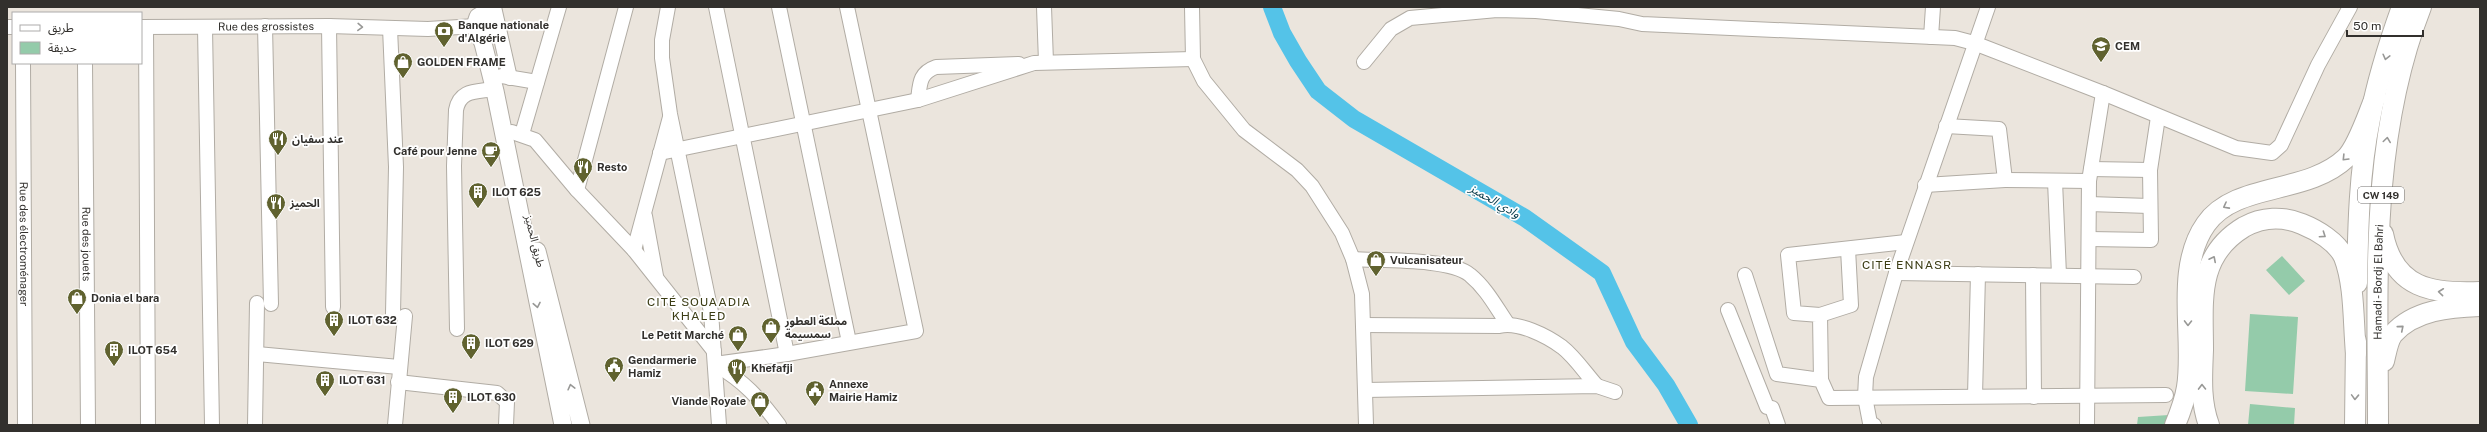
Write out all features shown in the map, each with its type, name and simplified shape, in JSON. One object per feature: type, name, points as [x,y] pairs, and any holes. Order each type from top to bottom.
[{"type":"highway","name":"Hamadi - Bordj El Bahri","points":[[2356,361],[2358,221],[2363,158],[2375,98],[2391,38],[2402,7]]},
{"type":"highway","name":"Hamadi - Bordj El Bahri","points":[[2378,422],[2379,214],[2394,93],[2409,36],[2421,7]]},
{"type":"highway","points":[[2175,425],[2187,387],[2190,273],[2195,245],[2206,224],[2221,207],[2240,199],[2314,179],[2332,169],[2347,157],[2375,98]]},
{"type":"highway","points":[[2379,214],[2386,247],[2394,264],[2410,282],[2432,291],[2480,292]]},
{"type":"highway","points":[[2209,425],[2203,411],[2202,387],[2203,294],[2207,271],[2214,254],[2230,236],[2252,223],[2273,218],[2292,220],[2311,228],[2329,240],[2343,256],[2349,278],[2356,361]]},
{"type":"highway","points":[[2378,388],[2392,335],[2411,319],[2453,307],[2480,306]]},
{"type":"highway","name":"CW 149","points":[[2355,425],[2356,361]]},
{"type":"main road","name":"طريق الحميز","points":[[482,19],[517,133],[520,181],[581,425]]},
{"type":"main road","name":"طريق الحميز","points":[[502,81],[530,267],[563,425]]},
{"type":"street","points":[[559,7],[537,82],[517,133],[535,140],[577,190],[634,250],[657,278],[714,357],[753,391],[779,425]]},
{"type":"street","points":[[577,190],[626,7]]},
{"type":"street","points":[[668,7],[662,40],[662,58],[670,114],[711,312],[719,425]]},
{"type":"street","points":[[716,7],[744,135],[787,354]]},
{"type":"street","points":[[779,7],[849,342]]},
{"type":"street","points":[[714,357],[787,354],[916,331],[847,7]]},
{"type":"street","points":[[1040,63],[1044,7]]},
{"type":"street","points":[[1192,7],[1193,59],[1204,81],[1244,130],[1297,170],[1312,186],[1342,234],[1353,259],[1362,294],[1366,425]]},
{"type":"street","points":[[1931,37],[1933,7]]},
{"type":"street","points":[[1874,425],[1870,423],[1865,397],[1866,377],[1906,242],[1974,43],[1988,7]]},
{"type":"street","points":[[1364,62],[1392,29],[1410,18],[1498,10],[1536,11],[1619,19],[1642,24],[1955,38],[1974,43],[2103,92],[2158,117],[2236,148],[2263,153],[2272,153],[2277,150],[2318,65],[2350,7]]},
{"type":"street","points":[[482,19],[502,81]]},
{"type":"street","name":"Rue des grossistes","points":[[144,27],[205,28],[329,26],[437,29],[482,19]]},
{"type":"street","points":[[254,425],[257,354],[264,304],[265,26]]},
{"type":"street","points":[[329,26],[333,308]]},
{"type":"street","points":[[144,27],[148,425]]},
{"type":"street","points":[[205,28],[212,425]]},
{"type":"street","points":[[390,28],[396,167],[399,315],[399,367],[395,425]]},
{"type":"street","points":[[918,100],[922,75],[936,67],[1193,59]]},
{"type":"street","points":[[660,153],[868,109],[918,100],[1040,63]]},
{"type":"street","name":"Rue des électroménager","points":[[23,64],[25,425]]},
{"type":"street","name":"Rue des jouets","points":[[85,64],[88,425]]},
{"type":"street","points":[[457,328],[454,166],[456,110],[458,101],[468,92],[502,81],[537,82]]},
{"type":"street","points":[[2087,425],[2090,175],[2103,92]]},
{"type":"street","points":[[634,250],[670,114]]},
{"type":"street","points":[[2089,239],[2151,240],[2149,206],[2150,170],[2158,117]]},
{"type":"street","points":[[1946,126],[1999,129],[2005,180]]},
{"type":"street","points":[[1925,185],[2005,180],[2055,181],[2090,175],[2150,170]]},
{"type":"street","points":[[2055,181],[2059,275]]},
{"type":"street","points":[[2089,204],[2149,206]]},
{"type":"street","points":[[645,212],[657,278]]},
{"type":"street","points":[[1848,249],[1851,305],[1820,315],[1794,313],[1788,255],[1906,242]]},
{"type":"street","points":[[1353,259],[1445,264],[1469,274],[1484,289],[1508,323],[1538,334],[1562,348],[1597,386]]},
{"type":"street","points":[[1896,273],[2134,277]]},
{"type":"street","points":[[1975,396],[1978,274]]},
{"type":"street","points":[[1746,275],[1777,374],[1820,380]]},
{"type":"street","points":[[2033,275],[2034,397]]},
{"type":"street","points":[[1728,310],[1767,407],[1772,408],[1778,425]]},
{"type":"street","points":[[1820,315],[1820,380],[1829,398],[1975,396],[2087,397],[2166,395]]},
{"type":"street","points":[[1363,325],[1500,326],[1508,323]]},
{"type":"street","points":[[257,354],[399,367]]},
{"type":"street","points":[[1752,370],[1772,361]]},
{"type":"street","points":[[398,382],[497,393],[507,402],[506,425]]},
{"type":"street","points":[[1365,390],[1597,386],[1615,392]]},
{"type":"green space","points":[[2282,256],[2305,281],[2289,295],[2266,270]]},
{"type":"green space","points":[[2250,314],[2298,317],[2293,394],[2245,391]]},
{"type":"green space","points":[[2250,404],[2295,408],[2294,425],[2248,425]]},
{"type":"green space","points":[[2169,415],[2165,425],[2137,425],[2138,417]]},
{"type":"waterway","name":"وادي الحميز","points":[[1272,7],[1282,33],[1318,91],[1354,119],[1525,218],[1602,273],[1634,342],[1666,385],[1689,425]]},
{"type":"place","name":"Banque nationale d'Algérie","points":[[444,48]]},
{"type":"place","name":"CEM","points":[[2101,63]]},
{"type":"place","name":"GOLDEN FRAME","points":[[403,79]]},
{"type":"place","name":"عند سفيان","points":[[278,156]]},
{"type":"place","name":"Café pour Jenne","points":[[491,168]]},
{"type":"place","name":"Resto","points":[[583,184]]},
{"type":"place","name":"ILOT 625","points":[[478,209]]},
{"type":"place","name":"الحميز","points":[[276,220]]},
{"type":"place","name":"Vulcanisateur","points":[[1376,277]]},
{"type":"place","name":"Donia el bara","points":[[77,315]]},
{"type":"place","name":"ILOT 632","points":[[334,337]]},
{"type":"place","name":"مملكة العطور سمسيمة","points":[[771,344]]},
{"type":"place","name":"Le Petit Marché","points":[[738,352]]},
{"type":"place","name":"ILOT 629","points":[[471,360]]},
{"type":"place","name":"ILOT 654","points":[[114,367]]},
{"type":"place","name":"Gendarmerie Hamiz","points":[[614,383]]},
{"type":"place","name":"Khefafji","points":[[737,385]]},
{"type":"place","name":"ILOT 631","points":[[325,397]]},
{"type":"place","name":"Annexe Mairie Hamiz","points":[[815,407]]},
{"type":"place","name":"ILOT 630","points":[[453,414]]},
{"type":"place","name":"Viande Royale","points":[[760,418]]},
{"type":"district","name":"CITÉ ENNASR","points":[[1907,265]]},
{"type":"district","name":"CITÉ SOUAADIA KHALED","points":[[699,309]]}]
